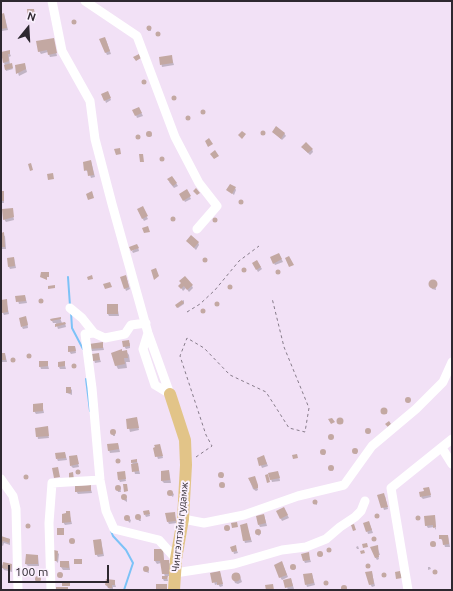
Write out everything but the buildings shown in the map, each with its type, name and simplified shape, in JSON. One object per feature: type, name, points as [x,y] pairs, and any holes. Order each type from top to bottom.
[{"type":"main road","name":"Чингэлтэйн гудамж","points":[[170,394],[185,440],[186,465],[183,519],[176,559],[174,590]]},
{"type":"street","points":[[52,1],[62,51],[90,101],[95,139],[106,183],[148,333],[170,394]]},
{"type":"street","points":[[85,1],[137,36],[175,137],[199,183],[217,206],[197,229]]},
{"type":"street","points":[[70,308],[82,318],[94,333],[105,338],[125,334],[131,325],[146,323]]},
{"type":"street","points":[[94,333],[85,334],[92,388],[100,480],[106,511],[114,529],[158,540],[176,559]]},
{"type":"street","points":[[183,519],[204,523],[244,515],[298,496],[344,485],[372,446],[416,409],[442,382],[452,362]]},
{"type":"street","points":[[408,590],[392,488],[452,439]]},
{"type":"street","points":[[442,448],[452,464]]},
{"type":"street","points":[[1,479],[13,496],[16,509],[18,590]]},
{"type":"street","points":[[51,590],[49,523],[52,483],[100,480]]},
{"type":"street","points":[[175,573],[234,564],[282,550],[306,547],[326,539],[355,517],[361,511],[365,501]]},
{"type":"path","points":[[187,312],[200,304],[215,290],[239,261],[259,246]]},
{"type":"path","points":[[196,457],[212,446],[206,435],[180,356],[187,338],[204,348],[230,375],[266,392],[289,428],[305,432],[309,408],[284,347],[272,298]]},
{"type":"waterway","points":[[68,277],[70,306]]},
{"type":"waterway","points":[[71,312],[72,328],[83,349]]},
{"type":"waterway","points":[[86,379],[90,411]]},
{"type":"waterway","points":[[111,531],[113,536],[126,550],[133,563],[124,590]]}]
